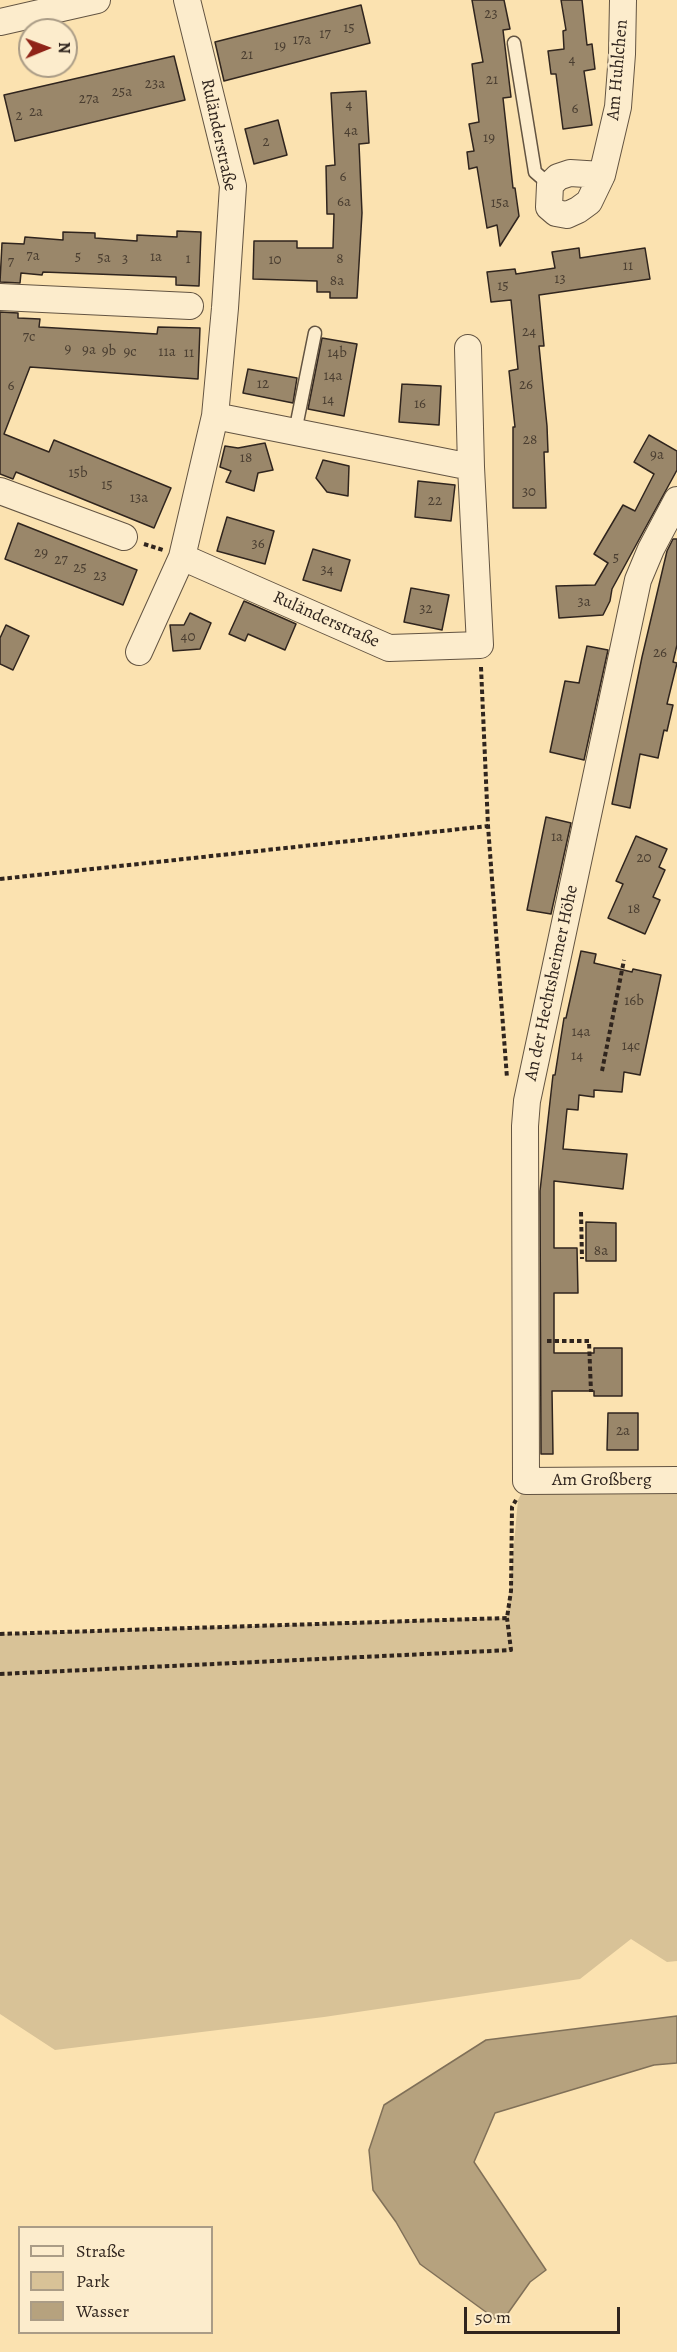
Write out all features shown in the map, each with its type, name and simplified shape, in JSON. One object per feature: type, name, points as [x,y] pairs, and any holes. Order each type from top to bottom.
[{"type":"street","points":[[0,22],[97,0]]},
{"type":"street","name":"Ruländerstraße","points":[[139,652],[182,557],[215,416],[225,308],[233,186],[187,0]]},
{"type":"street","name":"Am Huhlchen","points":[[549,186],[549,207],[556,213],[567,214],[589,202],[602,175],[618,107],[622,54],[622,0]]},
{"type":"street","points":[[549,186],[558,177],[570,173],[602,175]]},
{"type":"street","points":[[0,297],[190,306]]},
{"type":"street","points":[[468,348],[471,467],[480,645]]},
{"type":"street","points":[[215,416],[471,467]]},
{"type":"street","points":[[0,490],[124,537]]},
{"type":"street","name":"An der Hechtsheimer Höhe","points":[[526,1481],[525,1126],[527,1101],[638,580],[651,549],[677,500]]},
{"type":"street","name":"Ruländerstraße","points":[[182,557],[389,648],[480,645]]},
{"type":"street","name":"Am Großberg","points":[[526,1481],[677,1480]]},
{"type":"lane","points":[[514,43],[535,172],[549,186]]},
{"type":"lane","points":[[295,432],[315,333]]},
{"type":"path","points":[[124,537],[182,557]]},
{"type":"path","points":[[480,645],[488,826],[508,1086]]},
{"type":"path","points":[[0,879],[488,826]]},
{"type":"path","points":[[602,1071],[624,960]]},
{"type":"path","points":[[581,1212],[582,1258]]},
{"type":"path","points":[[526,1341],[590,1341],[591,1392]]},
{"type":"path","points":[[0,1674],[511,1650],[507,1618],[511,1591],[512,1508],[526,1481]]},
{"type":"path","points":[[0,1634],[507,1618]]},
{"type":"green space","points":[[677,1487],[677,1961],[667,1962],[631,1939],[580,1979],[324,2017],[55,2050],[0,2014],[0,1634],[507,1618],[518,1500],[521,1494],[530,1489]]},
{"type":"water","points":[[677,2016],[677,2063],[654,2065],[495,2113],[474,2162],[546,2270],[530,2282],[501,2323],[420,2264],[396,2222],[373,2190],[369,2150],[384,2105],[486,2040]]},
{"type":"building","points":[[472,0],[504,0],[510,29],[503,30],[511,97],[503,98],[513,188],[515,188],[519,216],[500,246],[497,225],[487,228],[477,167],[469,169],[467,152],[474,151],[469,124],[479,122],[472,64],[483,62]]},
{"type":"building","points":[[561,0],[582,0],[587,45],[592,44],[595,69],[584,71],[592,125],[563,129],[556,74],[551,74],[548,51],[564,49],[563,31],[566,30]]},
{"type":"building","points":[[361,5],[370,43],[224,81],[215,42]]},
{"type":"building","points":[[174,56],[185,100],[15,141],[4,95]]},
{"type":"building","points":[[366,91],[369,143],[359,144],[362,213],[357,298],[330,298],[330,292],[317,292],[317,281],[253,279],[254,241],[297,241],[297,248],[333,248],[334,214],[327,214],[326,166],[335,165],[331,93]]},
{"type":"building","points":[[278,120],[287,155],[254,164],[245,129]]},
{"type":"building","points":[[177,231],[201,232],[199,286],[176,285],[176,277],[43,272],[42,275],[21,273],[20,283],[0,282],[2,243],[24,244],[25,237],[63,240],[63,232],[95,233],[95,238],[137,241],[137,235],[177,237]]},
{"type":"building","points":[[579,248],[580,258],[645,248],[650,279],[539,295],[544,346],[539,346],[548,452],[544,452],[546,508],[513,508],[513,427],[515,427],[509,371],[518,369],[511,300],[491,302],[487,272],[515,269],[516,274],[555,268],[552,252]]},
{"type":"building","points":[[0,312],[18,313],[18,318],[40,319],[39,327],[157,334],[158,327],[200,328],[198,379],[30,367],[4,434],[49,452],[54,440],[171,488],[154,528],[16,472],[13,479],[0,474]]},
{"type":"building","points":[[322,338],[357,344],[344,416],[308,409]]},
{"type":"building","points":[[248,369],[297,378],[293,403],[243,393]]},
{"type":"building","points":[[402,384],[441,386],[439,425],[399,422]]},
{"type":"building","points":[[649,435],[677,451],[677,470],[612,589],[610,601],[603,615],[559,618],[556,586],[595,585],[608,563],[594,554],[623,505],[635,511],[654,474],[634,462]]},
{"type":"building","points":[[265,443],[273,470],[258,473],[254,491],[226,482],[231,471],[220,467],[225,446],[238,448]]},
{"type":"building","points":[[323,460],[349,466],[348,496],[327,492],[316,478]]},
{"type":"building","points":[[418,481],[455,485],[451,521],[415,517]]},
{"type":"building","points":[[227,517],[274,531],[265,564],[217,551]]},
{"type":"building","points":[[18,523],[137,570],[123,605],[5,559]]},
{"type":"building","points":[[673,539],[677,539],[677,645],[673,662],[677,663],[667,704],[673,705],[667,731],[664,730],[658,758],[640,754],[630,808],[612,804],[642,657],[667,551]]},
{"type":"building","points":[[313,549],[350,560],[341,591],[303,580]]},
{"type":"building","points":[[411,588],[449,595],[442,630],[404,622]]},
{"type":"building","points":[[244,601],[296,624],[285,650],[248,634],[245,641],[229,634]]},
{"type":"building","points":[[190,613],[211,623],[200,649],[173,651],[170,625],[184,625]]},
{"type":"building","points":[[6,625],[29,636],[13,670],[0,664],[0,638]]},
{"type":"building","points":[[587,646],[608,650],[584,760],[550,752],[565,681],[579,683]]},
{"type":"building","points":[[546,817],[571,823],[551,914],[527,910]]},
{"type":"building","points":[[636,836],[667,849],[659,867],[665,870],[653,897],[660,900],[645,934],[608,918],[623,884],[616,881]]},
{"type":"building","points":[[581,951],[596,954],[594,963],[632,972],[633,969],[661,975],[640,1075],[624,1072],[622,1092],[594,1090],[594,1097],[579,1095],[578,1110],[567,1109],[563,1149],[627,1154],[623,1189],[554,1181],[554,1248],[577,1248],[578,1293],[554,1293],[554,1353],[594,1353],[594,1348],[622,1348],[622,1396],[594,1396],[594,1391],[552,1391],[553,1454],[541,1454],[540,1191],[553,1075],[555,1075],[564,1018],[566,1018]]},
{"type":"building","points":[[586,1222],[616,1223],[616,1261],[586,1261]]},
{"type":"building","points":[[608,1413],[638,1413],[638,1450],[607,1450]]}]
